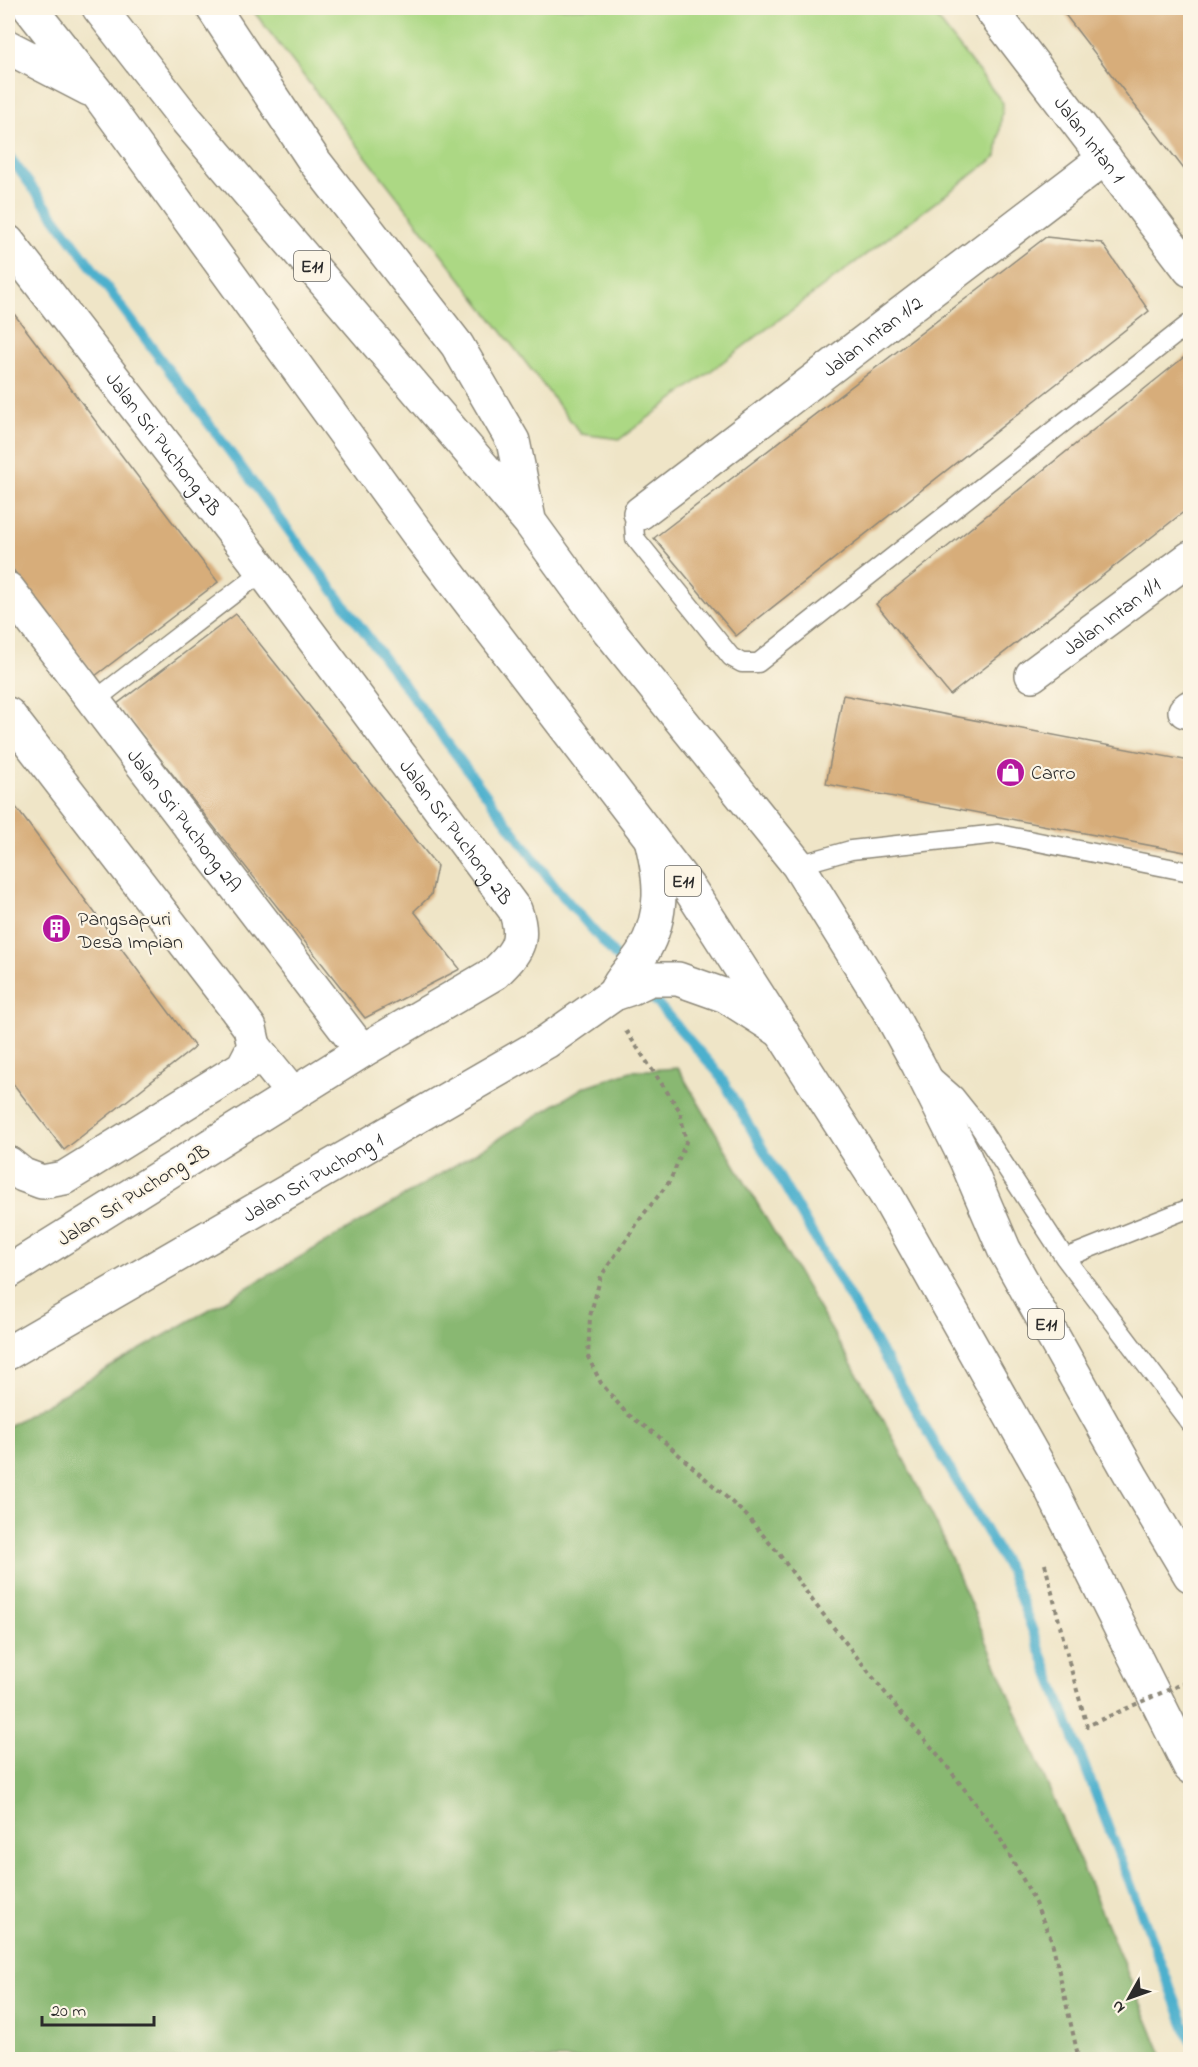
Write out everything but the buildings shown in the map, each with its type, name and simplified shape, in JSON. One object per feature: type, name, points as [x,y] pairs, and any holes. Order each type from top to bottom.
[{"type":"main road","name":"E11","points":[[30,8],[98,94],[418,534],[691,891],[888,1198],[1032,1454],[1191,1767]]},
{"type":"main road","name":"E11","points":[[99,8],[184,117],[529,521],[609,631],[798,865],[918,1064],[964,1158],[1004,1249],[1133,1479],[1191,1575]]},
{"type":"main road","points":[[213,8],[315,162],[457,345],[513,441],[529,521]]},
{"type":"main road","name":"Jalan Intan 1","points":[[990,8],[1191,270]]},
{"type":"main road","points":[[8,47],[98,94]]},
{"type":"main road","name":"Jalan Intan 1/2","points":[[640,513],[1105,158]]},
{"type":"main road","name":"Jalan Sri Puchong 2B","points":[[8,242],[262,571],[515,910],[521,926],[518,944],[510,959],[495,973],[362,1051],[8,1272]]},
{"type":"main road","name":"Jalan Intan 1/1","points":[[1032,675],[1191,558]]},
{"type":"main road","name":"Jalan Sri Puchong 2A","points":[[8,588],[362,1051]]},
{"type":"main road","points":[[8,714],[236,1009],[250,1029],[254,1046],[293,1094]]},
{"type":"main road","name":"Jalan Sri Puchong 1","points":[[617,991],[643,952],[655,925],[660,898],[658,871],[651,839]]},
{"type":"main road","name":"Jalan Sri Puchong 1","points":[[11,1344],[546,1042],[617,991],[650,979],[678,979],[726,996],[782,1032]]},
{"type":"main road","points":[[8,1163],[23,1175],[42,1182],[64,1178],[243,1067],[254,1046]]},
{"type":"lane","points":[[640,513],[634,524],[634,538],[731,657],[742,663],[758,663],[1191,323]]},
{"type":"lane","points":[[94,701],[262,571]]},
{"type":"lane","points":[[798,865],[851,850],[998,834],[1191,872]]},
{"type":"lane","points":[[918,1064],[955,1096],[979,1126],[1065,1258],[1191,1423]]},
{"type":"lane","points":[[1065,1258],[1191,1208]]},
{"type":"path","points":[[617,991],[680,1112],[686,1142],[670,1180],[601,1276],[590,1316],[588,1357],[601,1383],[626,1413],[658,1436],[753,1522],[996,1831],[1030,1892],[1052,1941],[1078,2060]]},
{"type":"path","points":[[1069,1662],[1087,1726],[1191,1680]]},
{"type":"green space","points":[[251,8],[929,8],[1003,103],[997,156],[620,439],[581,434]]},
{"type":"green space","points":[[678,1068],[883,1418],[938,1527],[1164,2059],[8,2059],[8,1426],[371,1216],[584,1087],[631,1071]]},
{"type":"waterway","points":[[8,155],[555,887],[627,969]]},
{"type":"waterway","points":[[643,987],[719,1074],[1010,1572],[1190,2039]]},
{"type":"place","name":"Carro","points":[[1010,772]]},
{"type":"place","name":"Pangsapuri Desa Impian","points":[[57,929]]}]
